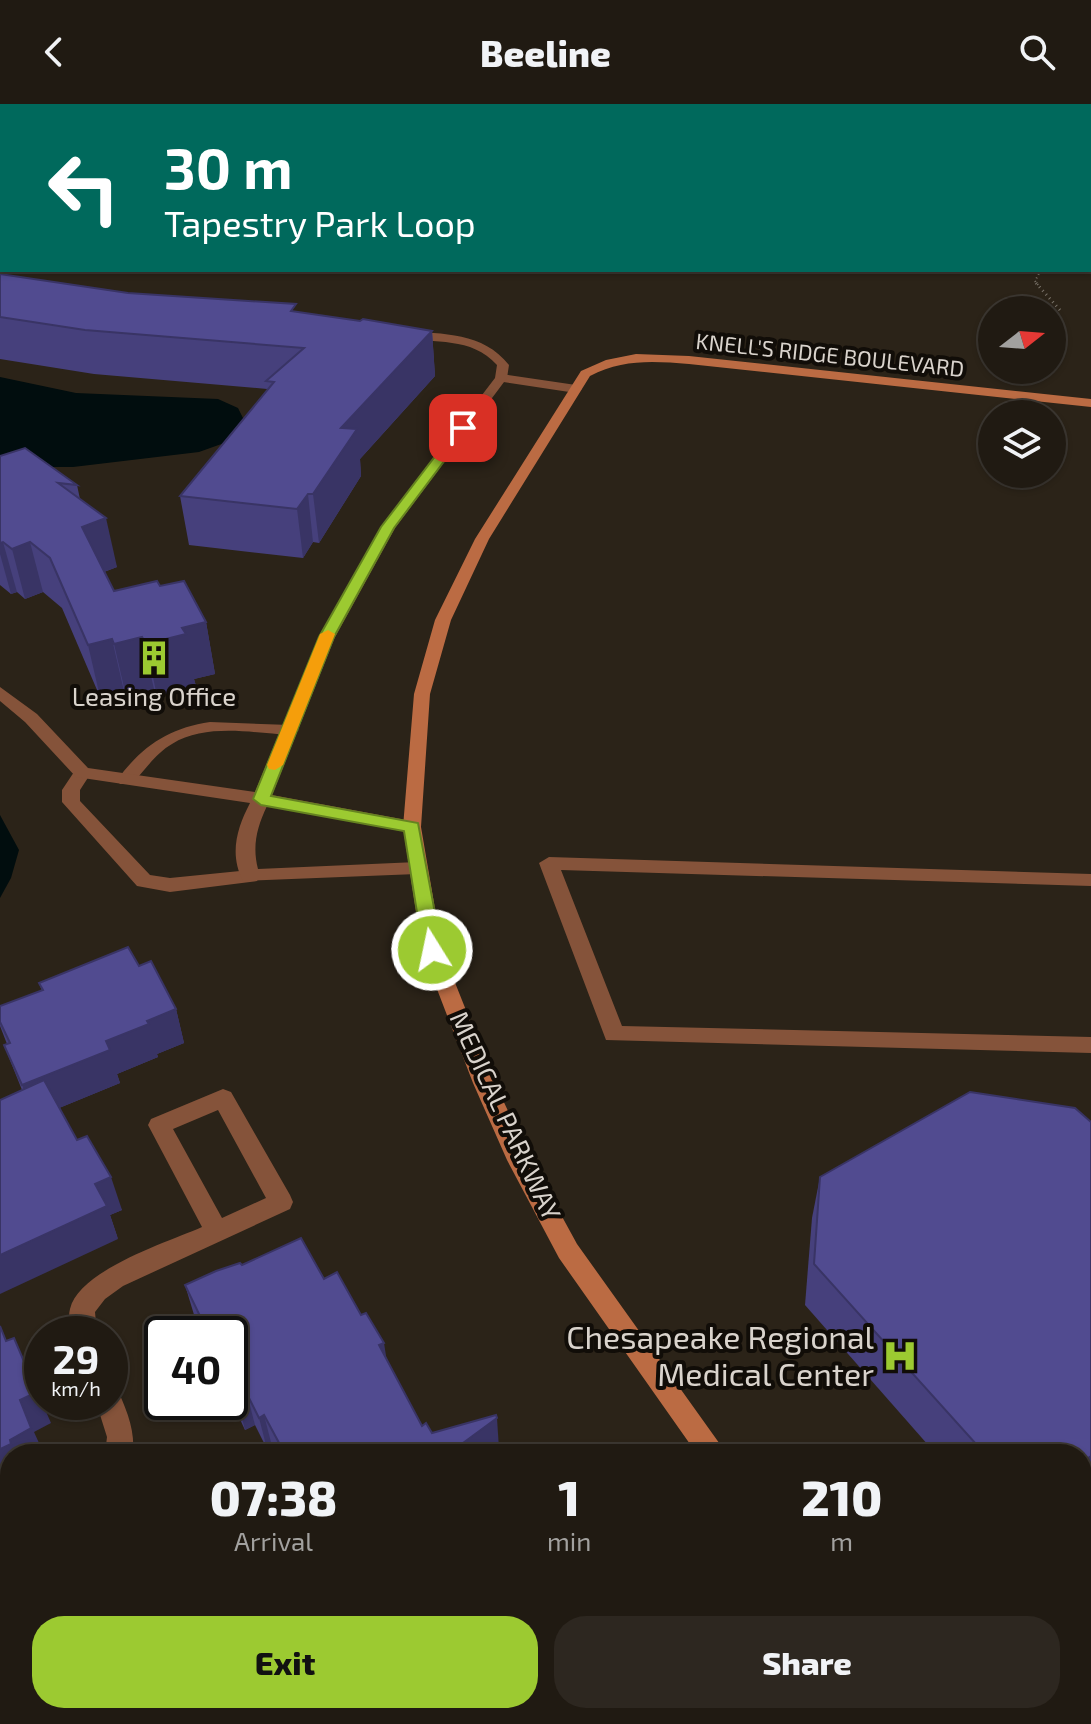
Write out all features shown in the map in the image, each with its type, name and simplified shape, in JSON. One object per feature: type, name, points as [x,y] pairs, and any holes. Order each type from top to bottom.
[{"type":"street","points":[[250,876],[242,854],[247,829],[327,637],[388,527],[501,378],[503,365],[495,353],[480,345],[387,333]]},
{"type":"street","name":"KNELL'S RIDGE BOULEVARD","points":[[611,360],[655,357],[689,360],[1091,403]]},
{"type":"street","name":"MEDICAL PARKWAY","points":[[611,360],[585,374],[482,539],[443,620],[422,694],[412,827],[432,950],[484,1083],[519,1160],[568,1251],[706,1444]]},
{"type":"street","points":[[501,378],[576,389]]},
{"type":"street","points":[[0,692],[31,718],[82,773],[261,799],[412,827]]},
{"type":"street","points":[[126,780],[167,740],[193,731],[219,727],[290,730]]},
{"type":"street","points":[[82,773],[71,790],[71,802],[144,881],[170,885],[250,876],[417,868]]},
{"type":"street","points":[[1091,880],[549,863],[614,1034],[1091,1045]]},
{"type":"street","points":[[82,1316],[82,1310],[96,1291],[114,1278],[281,1202],[223,1098],[159,1125],[217,1231]]},
{"type":"street","points":[[115,1420],[120,1444]]},
{"type":"path","points":[[1040,272],[1035,281],[1048,296]]},
{"type":"shaded area","points":[[0,377],[76,393],[218,399],[238,408],[244,420],[227,442],[199,452],[73,467],[43,467],[0,460]]},
{"type":"shaded area","points":[[0,815],[19,850],[11,878],[0,898]]},
{"type":"building","points":[[0,274],[128,293],[296,304],[291,311],[432,331],[341,428],[357,429],[313,494],[308,494],[297,509],[180,496],[274,382],[266,381],[304,348],[85,330],[0,317]]},
{"type":"building","points":[[25,448],[77,485],[58,483],[106,518],[82,527],[114,591],[157,581],[160,586],[184,581],[206,622],[182,628],[186,634],[146,644],[142,637],[114,644],[112,639],[88,645],[50,558],[30,542],[12,549],[0,543],[0,456]]},
{"type":"building","points":[[128,947],[139,966],[151,961],[176,1009],[147,1021],[149,1024],[106,1041],[110,1050],[22,1085],[4,1045],[10,1043],[0,1022],[0,1006],[43,990],[39,983]]},
{"type":"building","points":[[44,1080],[77,1140],[87,1136],[111,1177],[95,1184],[107,1206],[0,1255],[0,1100]]},
{"type":"building","points":[[970,1092],[1075,1108],[1091,1122],[1091,1444],[976,1444],[814,1264],[820,1177]]},
{"type":"building","points":[[301,1238],[324,1279],[337,1272],[361,1315],[366,1313],[384,1343],[379,1345],[422,1426],[426,1423],[432,1433],[496,1415],[497,1418],[462,1444],[280,1444],[264,1415],[259,1418],[248,1396],[248,1316],[200,1316],[185,1285],[240,1263],[242,1265]]},
{"type":"building","points":[[0,1326],[6,1341],[14,1338],[24,1361],[24,1398],[20,1400],[24,1420],[28,1420],[31,1428],[10,1440],[11,1444],[0,1444]]},
{"type":"slow traffic","points":[[275,765],[328,634]]},
{"type":"place","name":"Leasing Office","points":[[154,658]]},
{"type":"place","name":"Chesapeake Regional Medical Center","points":[[900,1356]]},
{"type":"route","points":[[432,950],[412,827],[261,799],[327,637],[388,527],[463,428]]}]
